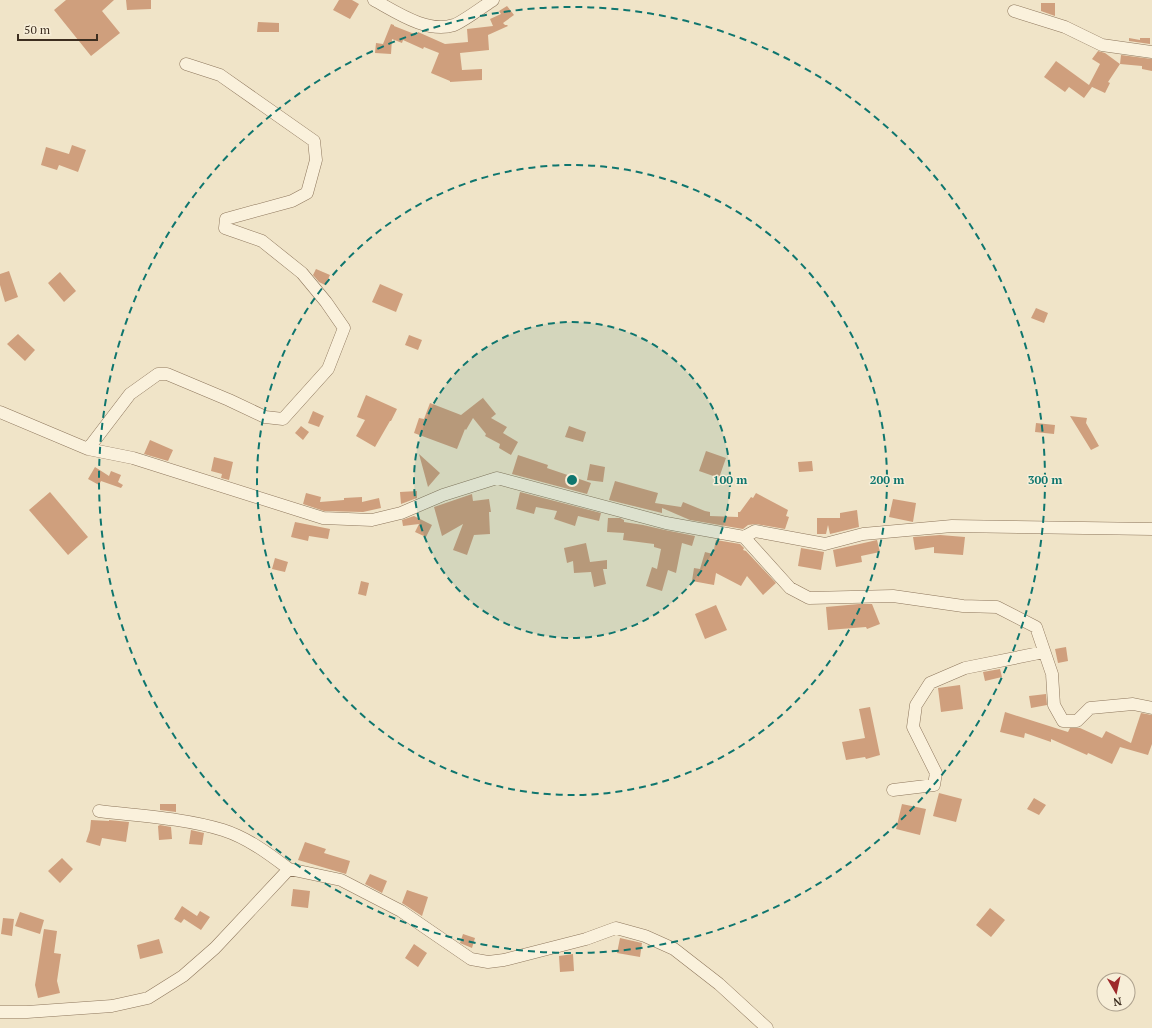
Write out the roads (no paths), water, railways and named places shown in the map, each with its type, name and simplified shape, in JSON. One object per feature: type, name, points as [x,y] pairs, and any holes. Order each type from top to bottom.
[{"type":"street","points":[[374,0],[414,21],[438,27],[455,25],[493,0]]},
{"type":"street","points":[[1014,11],[1065,27],[1102,45],[1152,52]]},
{"type":"street","points":[[88,449],[130,394],[158,374],[167,374],[265,417],[283,419],[328,369],[344,328],[326,302],[302,273],[262,241],[226,228],[226,219],[292,201],[307,193],[316,160],[314,142],[220,74],[186,64]]},
{"type":"street","points":[[0,412],[88,449],[133,458],[323,518],[372,520],[401,513],[443,495],[497,478],[666,523],[744,538],[790,588],[809,598],[893,596],[963,606],[997,607],[1036,627],[1052,674],[1054,705],[1062,721],[1077,721],[1090,708],[1133,704],[1152,708]]},
{"type":"street","points":[[744,538],[755,531],[825,544],[863,534],[952,526],[1152,529]]},
{"type":"street","points":[[893,790],[934,785],[936,773],[913,727],[916,705],[930,683],[965,668],[1044,652]]},
{"type":"street","points":[[99,811],[181,821],[224,831],[256,845],[289,869],[341,880],[401,911],[471,959],[488,962],[504,960],[586,939],[616,928],[645,936],[674,950],[719,984],[767,1028]]},
{"type":"street","points":[[0,1012],[27,1012],[112,1006],[148,998],[183,976],[215,948],[289,869]]}]
